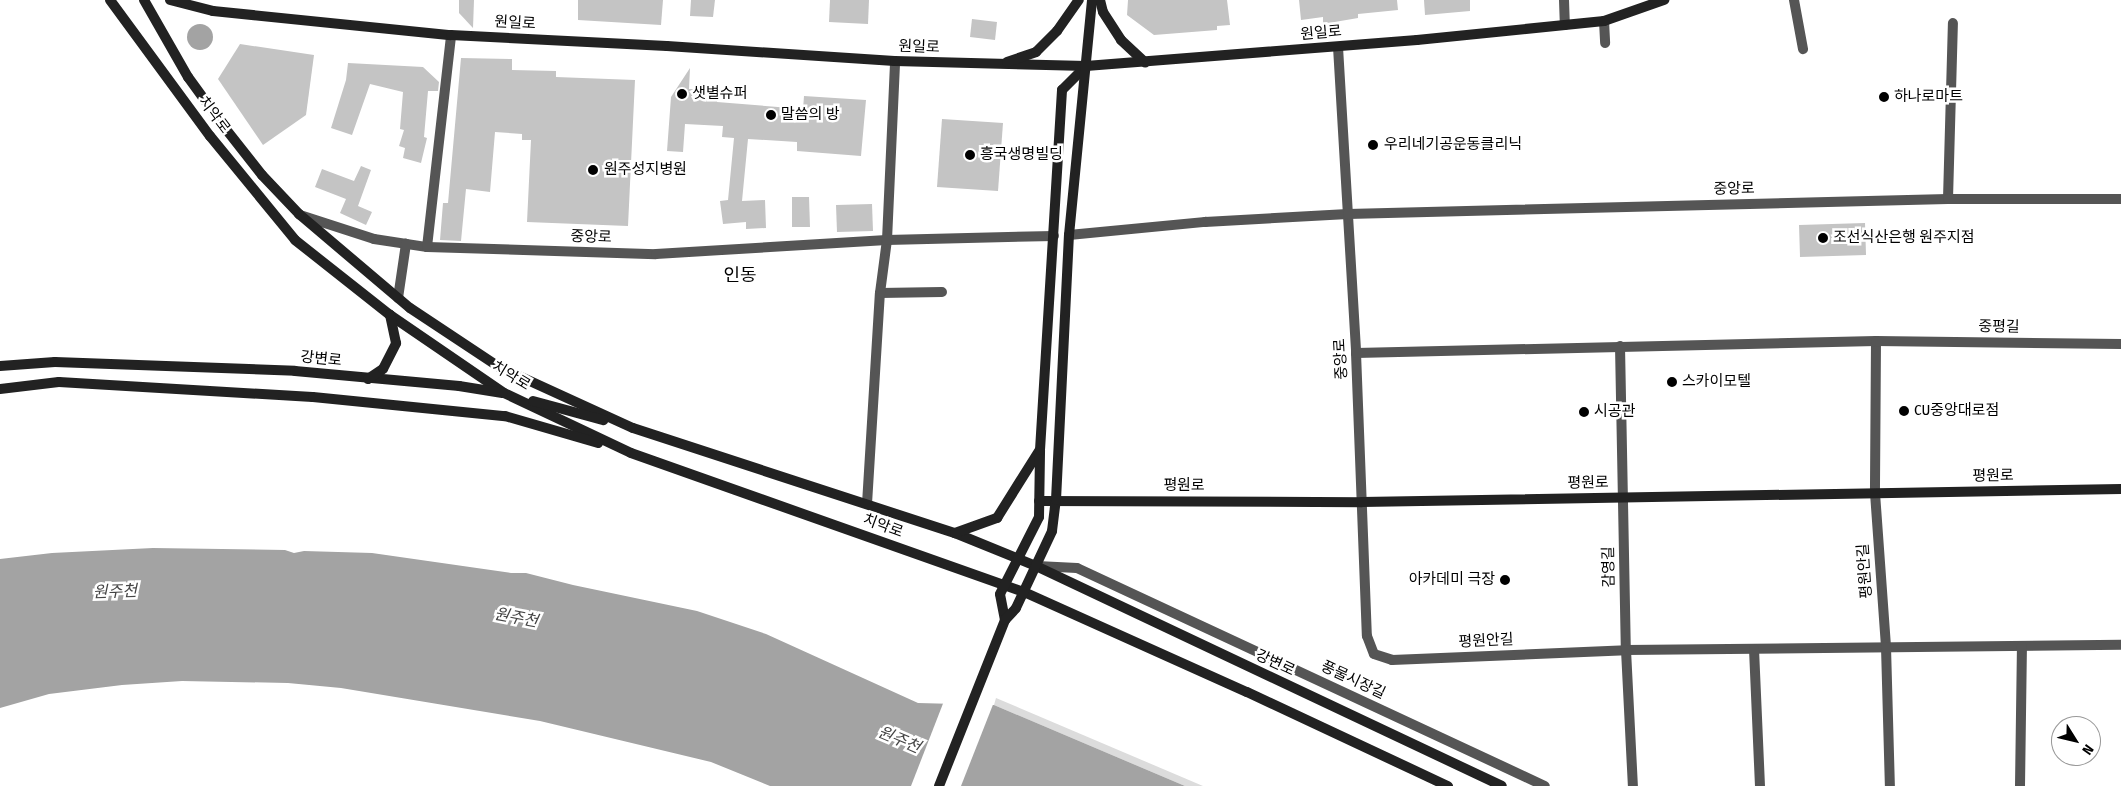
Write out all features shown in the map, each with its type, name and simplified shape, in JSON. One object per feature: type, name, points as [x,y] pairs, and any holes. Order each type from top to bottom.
[{"type":"main road","name":"치악로","points":[[110,0],[210,136],[295,240],[390,315],[504,393],[631,453],[1024,592]]},
{"type":"main road","name":"치악로","points":[[144,0],[188,77],[262,175],[299,214],[398,298],[499,367],[633,428],[955,534],[1036,566]]},
{"type":"main road","name":"원일로","points":[[170,0],[212,11],[451,35],[667,46],[895,61],[1086,66],[1338,47],[1604,21],[1664,0]]},
{"type":"main road","points":[[1000,64],[1036,52],[1057,31],[1079,0]]},
{"type":"main road","points":[[939,786],[1005,620],[1016,608],[1052,531],[1056,500],[1069,235],[1092,0]]},
{"type":"main road","points":[[1100,0],[1104,12],[1121,40],[1145,62]]},
{"type":"main road","points":[[1005,620],[1000,594],[1039,517],[1040,450],[1062,90],[1086,66]]},
{"type":"main road","points":[[1054,236],[1069,235]]},
{"type":"main road","points":[[368,379],[383,369],[396,343],[390,315]]},
{"type":"main road","name":"강변로","points":[[0,366],[55,362],[295,371],[458,386],[504,393],[633,428]]},
{"type":"main road","points":[[0,389],[59,382],[144,386],[313,397],[505,416],[631,453]]},
{"type":"main road","points":[[955,534],[997,518],[1040,450]]},
{"type":"main road","name":"평원로","points":[[1039,501],[1362,502],[2121,489]]},
{"type":"main road","name":"강변로","points":[[1036,566],[1502,786]]},
{"type":"main road","points":[[1024,592],[1248,692],[1448,786]]},
{"type":"street","points":[[1564,0],[1565,25]]},
{"type":"street","points":[[1794,0],[1803,49]]},
{"type":"street","points":[[1604,21],[1606,43]]},
{"type":"street","points":[[1948,199],[1953,23]]},
{"type":"street","points":[[427,246],[451,35]]},
{"type":"street","name":"중앙로","points":[[1338,47],[1356,353],[1362,502]]},
{"type":"street","points":[[867,504],[880,293],[887,240],[895,61]]},
{"type":"street","name":"중앙로","points":[[1069,235],[1205,222],[1348,214],[1948,199],[2121,199]]},
{"type":"street","name":"중앙로","points":[[299,214],[374,239],[406,244],[656,254],[887,240],[1054,236]]},
{"type":"street","points":[[398,298],[406,244]]},
{"type":"street","points":[[880,293],[942,292]]},
{"type":"street","points":[[1356,353],[1876,340]]},
{"type":"street","name":"중평길","points":[[1876,340],[2121,344]]},
{"type":"street","name":"평원안길","points":[[1876,340],[1875,493],[1886,647],[1890,786]]},
{"type":"street","name":"감영길","points":[[1620,346],[1626,650],[1633,786]]},
{"type":"street","name":"평원안길","points":[[1362,502],[1367,636],[1374,654],[1392,660],[1626,650],[2121,645]]},
{"type":"street","name":"풍물시장길","points":[[1036,566],[1077,568],[1545,786]]},
{"type":"street","points":[[2020,786],[2022,646]]},
{"type":"street","points":[[1754,648],[1760,786]]},
{"type":"shaded area","points":[[996,698],[1203,786],[1185,786],[994,705]]},
{"type":"water","points":[[200,24],[209,28],[213,37],[209,46],[200,50],[191,46],[187,37],[191,28]]},
{"type":"water","name":"원주천","points":[[153,548],[285,550],[294,553],[304,551],[372,553],[511,573],[526,573],[573,585],[697,611],[766,634],[918,703],[994,705],[1185,786],[770,786],[711,762],[540,721],[341,688],[288,683],[182,681],[122,685],[49,694],[0,708],[0,559],[52,553]]},
{"type":"pier","points":[[944,701],[994,702],[961,786],[911,786]]},
{"type":"building","points":[[459,0],[474,0],[473,28],[459,13]]},
{"type":"building","points":[[578,0],[663,0],[661,25],[578,20]]},
{"type":"building","points":[[691,0],[715,0],[713,17],[690,16]]},
{"type":"building","points":[[830,0],[869,0],[868,24],[829,22]]},
{"type":"building","points":[[1128,0],[1227,0],[1230,25],[1217,26],[1217,30],[1154,35],[1127,15]]},
{"type":"building","points":[[1299,0],[1397,0],[1398,10],[1358,14],[1358,18],[1323,24],[1323,17],[1301,20]]},
{"type":"building","points":[[1424,0],[1470,0],[1470,11],[1425,15]]},
{"type":"building","points":[[972,19],[997,22],[995,40],[970,37]]},
{"type":"building","points":[[240,44],[314,55],[306,115],[263,145],[218,79]]},
{"type":"building","points":[[461,58],[512,59],[512,70],[556,71],[556,77],[635,80],[628,226],[527,222],[531,140],[522,140],[522,134],[495,132],[490,192],[466,189],[461,241],[440,240],[443,203],[448,203]]},
{"type":"building","points":[[348,63],[423,67],[439,82],[438,91],[428,91],[424,137],[427,138],[421,163],[403,158],[405,148],[399,146],[404,130],[400,129],[403,92],[370,84],[352,135],[331,128],[346,80]]},
{"type":"building","points":[[690,68],[689,89],[718,90],[717,102],[803,109],[804,96],[866,100],[861,156],[797,151],[797,142],[748,139],[742,201],[765,200],[766,228],[746,229],[746,222],[723,224],[720,201],[728,200],[734,138],[722,137],[723,126],[685,124],[683,152],[667,151],[671,97]]},
{"type":"building","name":"흥국생명빌딩","points":[[942,119],[1003,123],[998,191],[937,187]]},
{"type":"building","points":[[361,166],[371,170],[358,206],[372,212],[366,225],[340,213],[346,199],[315,187],[322,169],[354,181]]},
{"type":"building","points":[[792,197],[809,197],[810,227],[792,227]]},
{"type":"building","points":[[872,204],[873,231],[837,232],[836,205]]},
{"type":"building","points":[[1865,223],[1866,255],[1800,257],[1799,225]]},
{"type":"place","name":"샛별슈퍼","points":[[682,94]]},
{"type":"place","name":"하나로마트","points":[[1884,97]]},
{"type":"place","name":"말씀의 방","points":[[771,115]]},
{"type":"place","name":"우리네기공운동클리닉","points":[[1373,145]]},
{"type":"place","name":"흥국생명빌딩","points":[[970,155]]},
{"type":"place","name":"원주성지병원","points":[[593,170]]},
{"type":"place","name":"조선식산은행 원주지점","points":[[1823,238]]},
{"type":"place","name":"스카이모텔","points":[[1672,382]]},
{"type":"place","name":"CU중앙대로점","points":[[1904,411]]},
{"type":"place","name":"시공관","points":[[1584,412]]},
{"type":"place","name":"아카데미 극장","points":[[1505,580]]},
{"type":"district","name":"인동","points":[[740,275]]}]
